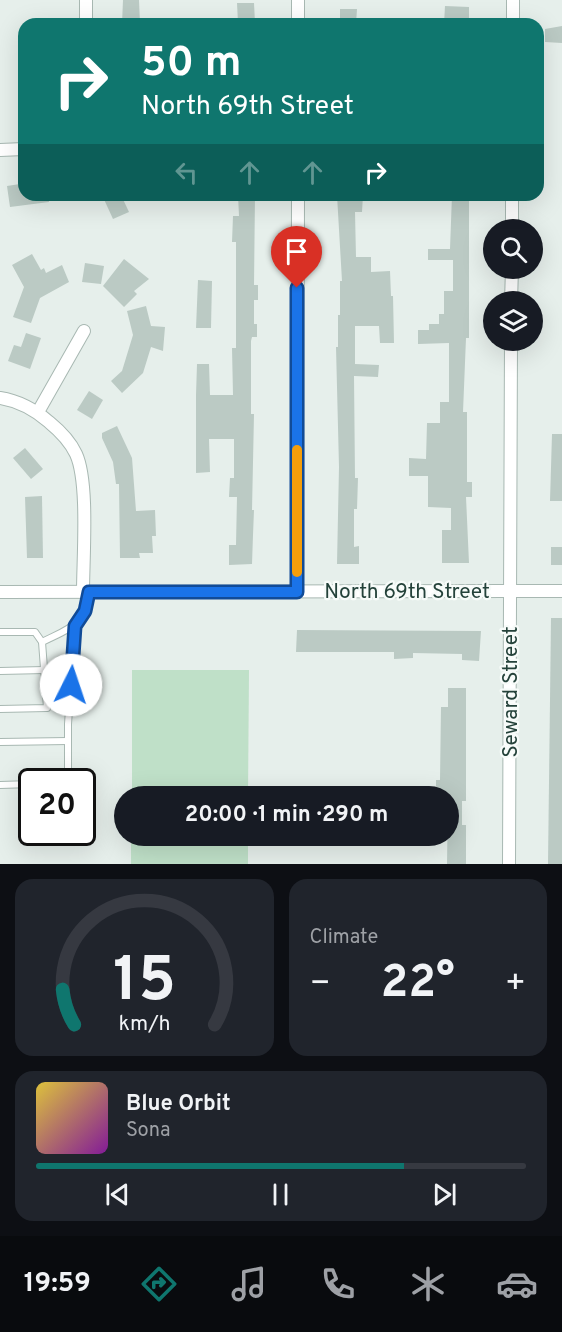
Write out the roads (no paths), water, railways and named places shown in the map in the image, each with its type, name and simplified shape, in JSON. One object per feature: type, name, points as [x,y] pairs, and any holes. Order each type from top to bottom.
[{"type":"street","points":[[86,0],[86,18]]},
{"type":"street","points":[[298,0],[298,18]]},
{"type":"street","points":[[513,0],[513,18]]},
{"type":"street","points":[[0,150],[18,149]]},
{"type":"street","points":[[297,592],[298,201]]},
{"type":"street","points":[[512,201],[512,219]]},
{"type":"street","points":[[38,412],[84,332]]},
{"type":"street","name":"Seward Street","points":[[508,864],[511,351]]},
{"type":"street","points":[[0,398],[38,412],[69,441],[77,454],[83,477],[86,592]]},
{"type":"street","name":"North 69th Street","points":[[0,592],[562,591]]},
{"type":"lane","points":[[68,768],[75,626],[85,611],[86,592]]},
{"type":"lane","points":[[42,642],[75,626]]},
{"type":"lane","points":[[0,632],[35,632],[42,642],[47,708],[0,709]]},
{"type":"lane","points":[[0,671],[45,670]]},
{"type":"lane","points":[[0,742],[68,741]]},
{"type":"lane","points":[[0,784],[18,784]]}]
